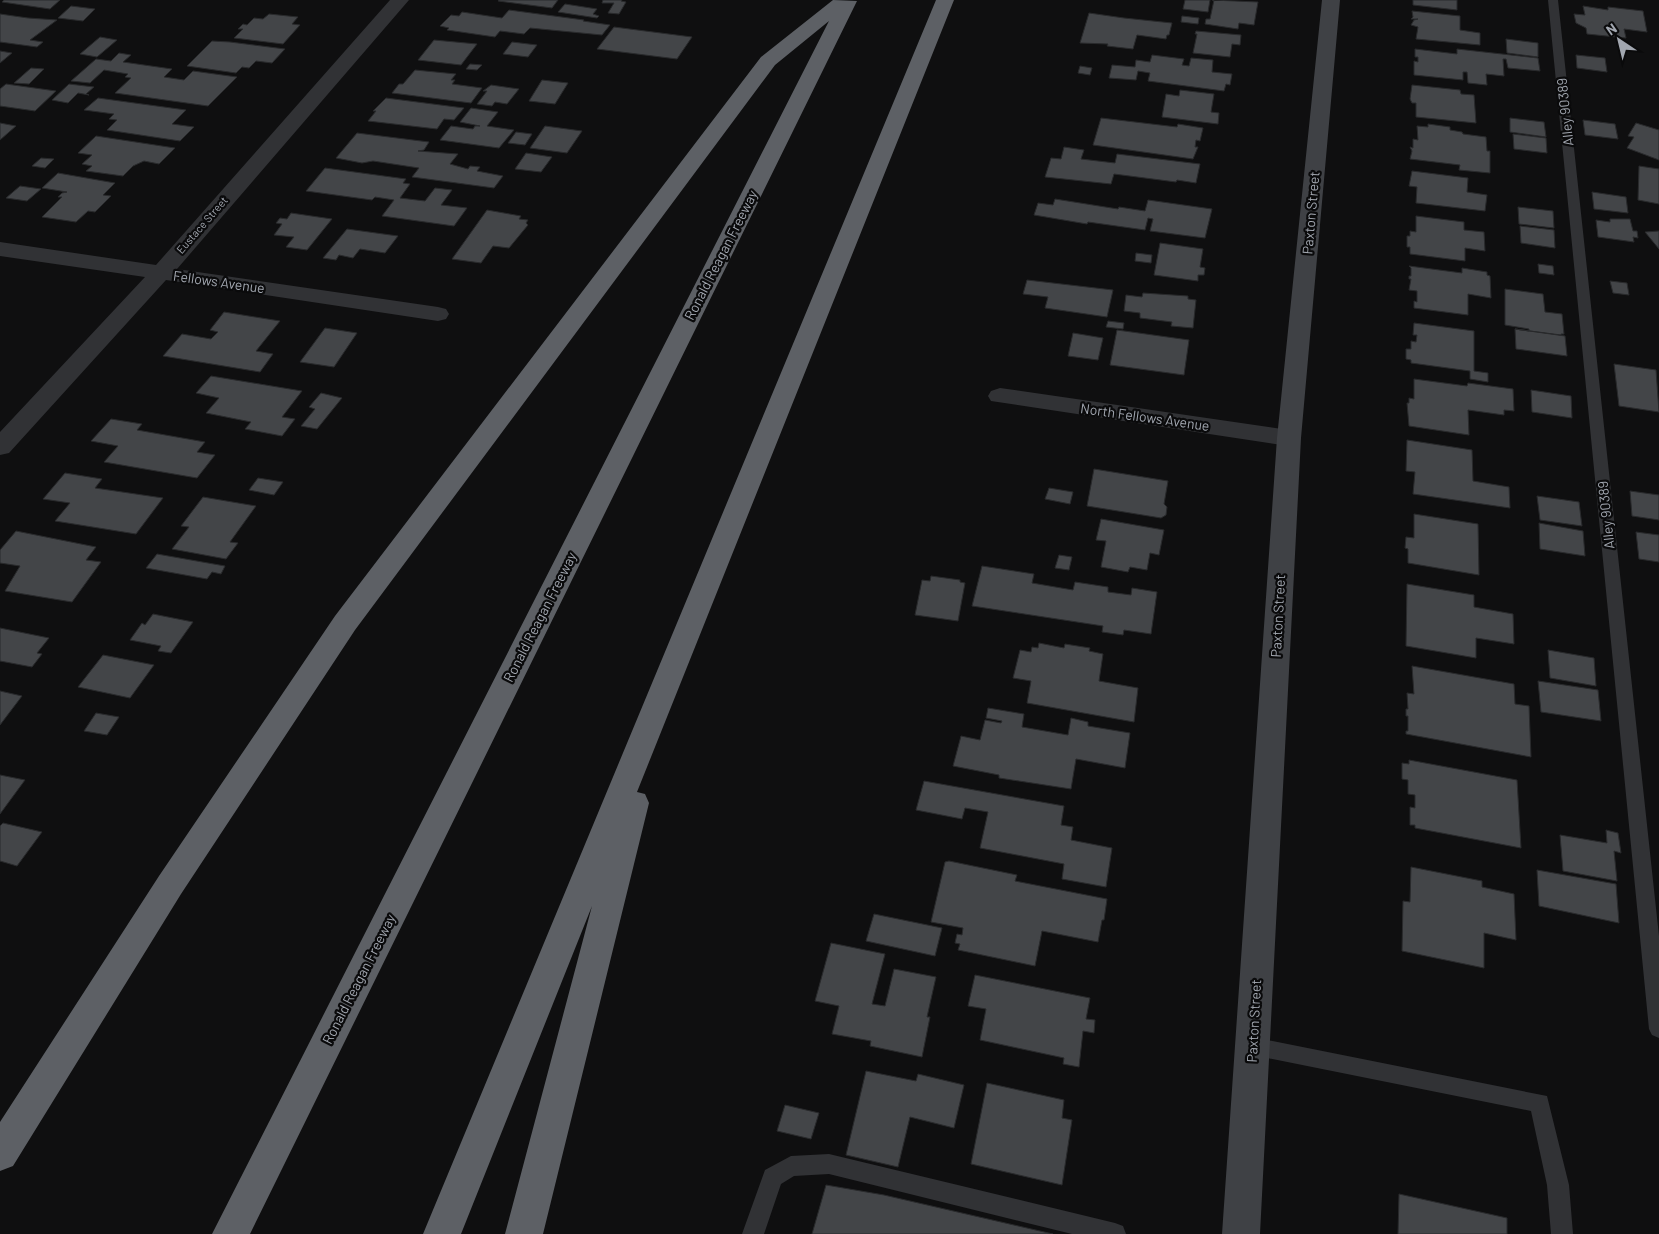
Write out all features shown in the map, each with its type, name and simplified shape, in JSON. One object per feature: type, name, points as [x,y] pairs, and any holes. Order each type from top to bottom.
[{"type":"highway","points":[[0,1154],[170,885],[345,623],[768,61],[844,0]]},
{"type":"highway","name":"Ronald Reagan Freeway","points":[[231,1234],[848,0]]},
{"type":"highway","points":[[442,1234],[945,0]]},
{"type":"highway","points":[[524,1234],[659,704]]},
{"type":"street","name":"Eustace Street","points":[[0,447],[160,274],[400,0]]},
{"type":"street","name":"Paxton Street","points":[[1241,1234],[1289,438],[1331,0]]},
{"type":"street","name":"Fellows Avenue","points":[[0,249],[438,314]]},
{"type":"street","name":"North Fellows Avenue","points":[[1000,396],[1289,438]]},
{"type":"lane","name":"Alley 90389","points":[[1553,0],[1659,1030]]},
{"type":"lane","points":[[1252,1046],[1540,1103],[1558,1185],[1562,1234]]},
{"type":"lane","points":[[753,1234],[773,1177],[790,1166],[829,1164],[1115,1234]]},
{"type":"building","points":[[4,0],[60,0],[50,9],[2,2]]},
{"type":"building","points":[[499,0],[558,0],[552,8]]},
{"type":"building","points":[[603,0],[622,0],[626,2],[619,14],[608,13],[614,3],[602,3]]},
{"type":"building","points":[[1185,0],[1210,0],[1208,12],[1183,9]]},
{"type":"building","points":[[1214,0],[1258,2],[1254,25],[1239,23],[1238,29],[1205,24],[1206,19],[1210,19]]},
{"type":"building","points":[[1413,0],[1457,0],[1457,10],[1413,5]]},
{"type":"building","points":[[565,4],[597,9],[593,14],[599,16],[597,18],[558,12]]},
{"type":"building","points":[[71,6],[95,9],[83,21],[58,18]]},
{"type":"building","points":[[1583,6],[1608,10],[1608,7],[1643,11],[1647,32],[1624,29],[1626,38],[1587,34],[1586,28],[1576,23],[1574,14],[1585,15]]},
{"type":"building","points":[[509,10],[610,25],[602,35],[530,28],[524,34],[500,31],[495,37],[447,30],[449,28],[440,26],[451,15],[459,16],[462,12],[502,18]]},
{"type":"building","points":[[1412,11],[1460,16],[1460,30],[1480,33],[1480,45],[1416,39],[1418,27],[1411,25],[1414,20],[1418,19],[1411,19],[1413,17]]},
{"type":"building","points":[[1089,13],[1172,23],[1166,39],[1137,35],[1133,49],[1107,46],[1108,44],[1080,43]]},
{"type":"building","points":[[0,14],[57,20],[30,40],[43,42],[37,47],[0,42]]},
{"type":"building","points":[[269,14],[298,17],[292,24],[300,25],[283,44],[234,38],[243,29],[238,29],[243,24],[247,25],[254,18],[263,19]]},
{"type":"building","points":[[1182,16],[1199,18],[1198,24],[1181,22]]},
{"type":"building","points":[[614,27],[692,37],[677,59],[597,49]]},
{"type":"building","points":[[1196,31],[1241,35],[1240,45],[1232,44],[1230,57],[1193,53]]},
{"type":"building","points":[[100,37],[117,40],[97,57],[80,54]]},
{"type":"building","points":[[1506,39],[1538,43],[1538,57],[1507,53]]},
{"type":"building","points":[[434,40],[477,44],[461,65],[418,60]]},
{"type":"building","points":[[212,41],[285,49],[272,63],[256,61],[249,68],[242,67],[236,73],[187,66]]},
{"type":"building","points":[[512,42],[537,45],[528,57],[503,54]]},
{"type":"building","points":[[1415,49],[1457,54],[1457,49],[1538,58],[1540,71],[1508,68],[1506,59],[1503,59],[1504,76],[1486,74],[1487,85],[1468,83],[1467,72],[1463,72],[1463,80],[1414,75],[1414,61],[1418,62],[1418,57],[1415,57]]},
{"type":"building","points":[[0,51],[12,53],[0,63]]},
{"type":"building","points":[[119,53],[131,55],[123,62],[172,69],[164,77],[184,80],[193,71],[237,77],[208,106],[115,93],[131,78],[125,77],[128,74],[104,70],[90,83],[71,81],[96,59],[111,61]]},
{"type":"building","points":[[1152,55],[1184,59],[1182,65],[1189,66],[1191,58],[1213,60],[1212,72],[1232,74],[1230,85],[1226,84],[1224,91],[1148,81],[1150,73],[1138,71],[1136,80],[1109,78],[1112,65],[1135,67],[1136,60],[1150,62]]},
{"type":"building","points":[[1576,55],[1605,58],[1607,72],[1577,68]]},
{"type":"building","points":[[470,64],[482,65],[477,70],[466,69]]},
{"type":"building","points":[[1080,66],[1092,68],[1090,75],[1078,73]]},
{"type":"building","points":[[31,68],[44,69],[29,84],[14,83]]},
{"type":"building","points":[[415,70],[456,74],[451,80],[455,80],[452,84],[482,88],[471,103],[392,93]]},
{"type":"building","points":[[542,80],[568,83],[555,104],[529,101]]},
{"type":"building","points":[[6,84],[56,91],[35,111],[0,106],[0,89]]},
{"type":"building","points":[[69,84],[94,87],[86,94],[89,95],[78,93],[68,103],[52,100]]},
{"type":"building","points":[[491,85],[519,89],[507,104],[495,102],[492,106],[477,104],[487,91],[483,91]]},
{"type":"building","points":[[1412,85],[1460,90],[1461,94],[1474,95],[1476,123],[1416,117],[1416,103],[1412,103],[1410,99]]},
{"type":"building","points":[[1180,90],[1214,94],[1211,112],[1219,113],[1218,124],[1162,117],[1166,94],[1179,96]]},
{"type":"building","points":[[98,98],[186,110],[172,124],[194,127],[180,141],[107,130],[117,120],[109,119],[114,114],[84,110]]},
{"type":"building","points":[[386,98],[464,108],[454,120],[444,119],[437,129],[368,121],[376,111],[373,111]]},
{"type":"building","points":[[471,108],[498,112],[487,126],[514,130],[499,148],[440,140],[451,126],[473,129],[475,126],[480,126],[460,122]]},
{"type":"building","points":[[1101,118],[1177,127],[1178,124],[1203,128],[1200,141],[1196,140],[1195,147],[1198,147],[1193,159],[1093,145]]},
{"type":"building","points":[[1510,118],[1544,122],[1546,137],[1510,132]]},
{"type":"building","points":[[1583,120],[1615,124],[1618,139],[1585,135]]},
{"type":"building","points":[[0,123],[16,126],[0,140]]},
{"type":"building","points":[[1636,123],[1659,130],[1659,160],[1627,148],[1634,137],[1628,136]]},
{"type":"building","points":[[1428,124],[1450,127],[1450,130],[1462,132],[1463,134],[1486,137],[1487,151],[1490,151],[1490,173],[1459,170],[1460,165],[1410,159],[1412,151],[1410,147],[1413,148],[1413,139],[1418,140],[1417,126],[1428,127]]},
{"type":"building","points":[[545,126],[582,131],[567,153],[530,148]]},
{"type":"building","points":[[516,132],[532,134],[525,145],[508,143]]},
{"type":"building","points":[[357,133],[429,142],[424,150],[418,151],[458,154],[450,164],[468,169],[470,166],[480,167],[477,171],[503,176],[494,188],[412,177],[419,168],[373,161],[362,163],[336,158]]},
{"type":"building","points":[[1513,134],[1546,138],[1547,153],[1514,149]]},
{"type":"building","points":[[96,136],[175,148],[159,164],[144,161],[133,166],[123,176],[86,171],[92,166],[82,164],[92,155],[78,153]]},
{"type":"building","points":[[1064,147],[1084,150],[1081,159],[1115,163],[1117,154],[1200,164],[1196,183],[1114,174],[1111,184],[1045,177],[1051,158],[1061,159]]},
{"type":"building","points":[[526,153],[552,157],[541,172],[515,169]]},
{"type":"building","points":[[41,158],[54,159],[45,168],[32,166]]},
{"type":"building","points":[[1639,166],[1659,169],[1659,204],[1638,200]]},
{"type":"building","points":[[325,168],[406,179],[403,183],[410,184],[400,198],[425,201],[435,188],[452,190],[441,205],[467,208],[454,226],[382,216],[394,200],[375,197],[372,200],[306,191]]},
{"type":"building","points":[[1412,171],[1468,178],[1467,192],[1487,195],[1485,211],[1416,203],[1417,187],[1409,186]]},
{"type":"building","points":[[58,173],[115,183],[103,195],[111,196],[95,212],[88,211],[76,222],[42,217],[62,197],[58,197],[62,193],[67,192],[42,188]]},
{"type":"building","points":[[20,186],[41,189],[27,201],[6,198]]},
{"type":"building","points":[[1592,192],[1626,197],[1628,213],[1594,209]]},
{"type":"building","points":[[1055,199],[1118,209],[1119,207],[1145,211],[1148,200],[1212,209],[1205,238],[1150,231],[1153,219],[1148,218],[1145,230],[1088,222],[1087,224],[1034,215],[1038,203],[1053,205]]},
{"type":"building","points":[[1518,207],[1553,211],[1554,228],[1519,224]]},
{"type":"building","points":[[487,210],[521,216],[519,219],[528,220],[526,223],[528,225],[509,248],[493,246],[481,263],[452,259]]},
{"type":"building","points":[[291,213],[332,219],[307,250],[286,247],[294,237],[274,235],[282,224],[276,223],[280,218],[287,219]]},
{"type":"building","points":[[1416,216],[1464,222],[1464,230],[1484,232],[1485,251],[1465,248],[1465,261],[1410,254],[1410,247],[1407,247],[1407,236],[1410,236],[1410,231],[1416,232]]},
{"type":"building","points":[[1610,219],[1630,219],[1633,231],[1637,231],[1638,238],[1633,237],[1634,242],[1598,237],[1596,220],[1610,222]]},
{"type":"building","points":[[1520,226],[1554,230],[1555,248],[1521,243]]},
{"type":"building","points":[[347,229],[398,236],[385,253],[360,249],[353,258],[339,255],[336,260],[323,258]]},
{"type":"building","points":[[1659,231],[1659,249],[1645,232]]},
{"type":"building","points":[[1160,243],[1203,249],[1200,267],[1205,268],[1204,275],[1198,275],[1198,281],[1154,275]]},
{"type":"building","points":[[1136,253],[1152,255],[1151,263],[1135,261]]},
{"type":"building","points":[[1538,264],[1553,266],[1554,275],[1539,273]]},
{"type":"building","points":[[1409,266],[1462,273],[1462,268],[1487,272],[1487,275],[1490,276],[1491,298],[1468,294],[1468,315],[1414,308],[1414,301],[1417,302],[1417,291],[1409,290],[1411,268]]},
{"type":"building","points":[[1027,280],[1113,290],[1107,317],[1045,308],[1048,297],[1023,294]]},
{"type":"building","points":[[1610,281],[1627,283],[1629,295],[1613,293]]},
{"type":"building","points":[[1505,289],[1543,294],[1545,312],[1562,314],[1564,334],[1529,331],[1529,329],[1505,325]]},
{"type":"building","points":[[1143,293],[1188,296],[1188,299],[1196,300],[1193,328],[1171,326],[1172,322],[1140,318],[1140,313],[1124,311],[1126,295],[1142,297]]},
{"type":"building","points":[[224,312],[280,321],[256,351],[273,354],[260,372],[163,356],[182,334],[211,339],[218,332],[210,330]]},
{"type":"building","points":[[1108,321],[1124,323],[1123,329],[1106,327]]},
{"type":"building","points":[[1414,323],[1474,331],[1474,371],[1488,373],[1488,382],[1470,379],[1470,371],[1411,363],[1411,360],[1406,359],[1406,349],[1411,349],[1411,341],[1416,342],[1417,335],[1413,335]]},
{"type":"building","points":[[325,328],[357,333],[334,367],[300,362]]},
{"type":"building","points":[[1515,329],[1565,336],[1567,356],[1516,349]]},
{"type":"building","points":[[1117,330],[1189,340],[1184,375],[1110,365]]},
{"type":"building","points":[[1073,333],[1103,338],[1098,360],[1068,356]]},
{"type":"building","points":[[1614,364],[1656,370],[1659,412],[1619,406]]},
{"type":"building","points":[[211,376],[302,391],[282,417],[295,419],[282,436],[245,429],[251,422],[206,413],[219,398],[196,393]]},
{"type":"building","points":[[1414,379],[1467,386],[1468,383],[1513,389],[1514,411],[1504,410],[1504,415],[1468,410],[1469,435],[1409,426],[1407,403],[1409,403],[1409,398],[1414,399]]},
{"type":"building","points":[[1531,390],[1571,396],[1572,418],[1532,412]]},
{"type":"building","points":[[321,393],[342,398],[317,429],[301,426],[315,409],[309,407]]},
{"type":"building","points":[[111,419],[142,424],[137,430],[205,442],[197,452],[215,455],[197,478],[104,462],[118,446],[91,441]]},
{"type":"building","points":[[1407,440],[1472,450],[1473,481],[1509,487],[1510,508],[1413,494],[1415,472],[1406,471]]},
{"type":"building","points":[[1094,469],[1168,481],[1164,504],[1167,507],[1166,515],[1161,518],[1087,506]]},
{"type":"building","points":[[65,473],[102,479],[95,488],[163,498],[136,534],[55,521],[70,503],[43,499]]},
{"type":"building","points":[[258,478],[283,482],[274,495],[249,490]]},
{"type":"building","points":[[1049,488],[1073,492],[1070,504],[1045,499]]},
{"type":"building","points":[[1630,491],[1659,495],[1659,520],[1632,516]]},
{"type":"building","points":[[1537,496],[1579,502],[1582,526],[1540,520]]},
{"type":"building","points":[[203,497],[256,506],[230,542],[238,543],[226,559],[172,549],[189,527],[181,526]]},
{"type":"building","points":[[1414,514],[1478,524],[1479,575],[1408,563],[1408,549],[1405,548],[1406,537],[1414,538]]},
{"type":"building","points":[[1101,519],[1164,530],[1159,555],[1150,553],[1147,570],[1130,567],[1128,572],[1101,567],[1106,541],[1096,540]]},
{"type":"building","points":[[1539,523],[1583,531],[1585,556],[1540,549]]},
{"type":"building","points":[[16,531],[96,547],[86,560],[101,562],[72,602],[5,591],[20,566],[0,563],[0,550]]},
{"type":"building","points":[[1636,532],[1659,535],[1659,562],[1639,559]]},
{"type":"building","points":[[157,554],[225,566],[221,574],[212,572],[207,579],[146,568]]},
{"type":"building","points":[[1059,555],[1072,557],[1069,570],[1055,568]]},
{"type":"building","points":[[982,566],[1034,574],[1032,583],[1073,590],[1075,582],[1108,587],[1108,592],[1131,595],[1132,588],[1157,592],[1151,634],[1124,630],[1123,635],[1102,632],[1103,626],[972,606]]},
{"type":"building","points":[[931,576],[960,580],[960,582],[965,583],[958,621],[915,615],[922,580],[930,581]]},
{"type":"building","points":[[1407,584],[1474,595],[1474,607],[1513,614],[1514,644],[1476,638],[1476,658],[1406,646]]},
{"type":"building","points":[[153,614],[193,622],[171,653],[158,651],[161,646],[130,640],[142,623],[145,625]]},
{"type":"building","points":[[0,628],[49,638],[37,653],[42,654],[32,667],[0,661]]},
{"type":"building","points":[[1039,643],[1064,648],[1065,644],[1090,648],[1089,651],[1103,654],[1099,681],[1138,688],[1134,722],[1027,703],[1031,681],[1013,678],[1020,650],[1031,652],[1032,647],[1038,648]]},
{"type":"building","points":[[1548,650],[1594,658],[1596,686],[1550,678]]},
{"type":"building","points":[[103,655],[154,665],[130,698],[78,687]]},
{"type":"building","points":[[1412,666],[1514,684],[1515,704],[1529,706],[1531,757],[1406,734],[1406,731],[1408,731],[1408,716],[1406,716],[1406,709],[1408,709],[1407,693],[1414,694]]},
{"type":"building","points":[[1538,681],[1598,690],[1601,721],[1541,712]]},
{"type":"building","points":[[0,691],[22,696],[0,725]]},
{"type":"building","points":[[988,708],[1024,714],[1022,727],[1068,735],[1071,718],[1088,722],[1088,726],[1130,733],[1125,768],[1076,759],[1071,789],[999,778],[999,775],[953,766],[961,736],[980,740],[985,720],[1001,723],[1002,721],[986,718]]},
{"type":"building","points":[[96,713],[119,717],[107,735],[84,731]]},
{"type":"building","points":[[1409,760],[1517,780],[1521,848],[1415,828],[1415,825],[1410,825],[1410,807],[1415,808],[1415,795],[1408,794],[1408,780],[1402,779],[1402,763],[1409,764]]},
{"type":"building","points":[[0,775],[25,780],[0,814]]},
{"type":"building","points":[[924,781],[1064,806],[1061,825],[1073,827],[1071,840],[1112,848],[1106,887],[1062,879],[1064,864],[980,848],[988,812],[965,808],[962,819],[916,810]]},
{"type":"building","points":[[3,823],[42,832],[17,866],[0,861],[0,826]]},
{"type":"building","points":[[1606,830],[1618,833],[1621,853],[1614,851],[1617,881],[1563,871],[1560,835],[1607,843]]},
{"type":"building","points":[[949,861],[1017,875],[1015,881],[1107,899],[1098,942],[1042,931],[1035,966],[958,950],[960,944],[955,943],[957,934],[962,935],[963,928],[931,922],[945,862]]},
{"type":"building","points":[[1411,867],[1482,881],[1482,887],[1514,894],[1516,940],[1484,933],[1484,968],[1402,951],[1403,901],[1410,902]]},
{"type":"building","points":[[1537,870],[1616,884],[1619,923],[1539,906]]},
{"type":"building","points":[[874,914],[942,928],[935,956],[866,941]]},
{"type":"building","points":[[831,943],[885,954],[872,1004],[885,1006],[894,969],[936,977],[927,1017],[930,1017],[922,1057],[870,1046],[871,1041],[832,1034],[839,1006],[815,1001]]},
{"type":"building","points":[[975,975],[1090,998],[1086,1019],[1095,1020],[1094,1033],[1083,1031],[1079,1067],[1063,1064],[1064,1058],[980,1040],[986,1009],[968,1006]]},
{"type":"building","points":[[866,1071],[916,1081],[918,1074],[964,1085],[954,1128],[910,1117],[898,1167],[846,1155]]},
{"type":"building","points":[[987,1083],[1064,1100],[1062,1118],[1072,1120],[1062,1185],[971,1164]]},
{"type":"building","points":[[785,1105],[819,1113],[811,1139],[777,1131]]},
{"type":"building","points":[[826,1185],[884,1195],[1053,1234],[812,1234]]},
{"type":"building","points":[[1399,1194],[1507,1218],[1507,1234],[1398,1234]]}]
